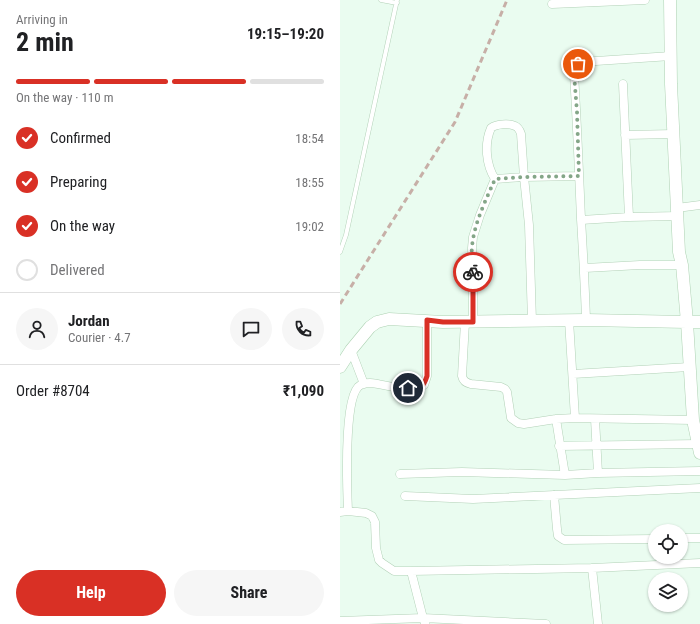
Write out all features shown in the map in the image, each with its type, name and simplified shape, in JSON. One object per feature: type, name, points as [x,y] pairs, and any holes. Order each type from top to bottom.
[{"type":"street","points":[[552,4],[646,0]]},
{"type":"street","points":[[559,446],[596,445],[699,448],[693,420],[687,322],[680,252],[674,134],[670,0]]},
{"type":"street","points":[[586,320],[585,268],[581,220],[574,74],[575,68],[581,62],[671,56]]},
{"type":"street","points":[[623,84],[629,217]]},
{"type":"street","points":[[532,321],[529,225],[521,134],[519,128],[515,126],[496,125],[491,128],[489,132],[487,154],[488,164],[495,179],[480,214],[473,237],[473,276],[462,376],[464,381],[471,384],[501,387],[505,389],[507,392],[511,418],[518,423],[524,424],[556,419],[575,418],[693,420]]},
{"type":"street","points":[[625,135],[674,134]]},
{"type":"street","points":[[495,179],[579,176]]},
{"type":"street","points":[[581,220],[678,212],[700,204]]},
{"type":"street","points":[[585,268],[640,265],[682,265]]},
{"type":"street","points":[[340,367],[351,350],[370,327],[378,322],[389,319],[443,322],[586,320],[700,322]]},
{"type":"street","points":[[427,320],[427,376],[424,385],[419,388],[396,388],[364,384],[359,386],[353,396],[344,512],[366,513],[372,516],[375,522],[376,548],[379,560],[382,563],[394,571],[592,568],[700,563]]},
{"type":"street","points":[[569,320],[575,418]]},
{"type":"street","points":[[351,350],[364,384]]},
{"type":"street","points":[[573,374],[689,367]]},
{"type":"street","points":[[556,419],[559,446],[565,475]]},
{"type":"street","points":[[595,419],[598,473]]},
{"type":"street","points":[[400,474],[462,472],[565,475],[700,471]]},
{"type":"street","points":[[405,496],[473,499],[700,488]]},
{"type":"street","points":[[554,495],[556,529],[558,536],[564,540],[648,539]]},
{"type":"street","points":[[688,538],[700,538]]},
{"type":"street","points":[[592,568],[598,624]]},
{"type":"street","points":[[411,571],[424,621]]},
{"type":"street","points":[[340,622],[424,621],[546,624]]},
{"type":"lane","points":[[340,252],[346,236],[397,2],[381,0]]},
{"type":"railway","points":[[340,304],[455,122],[507,0]]},
{"type":"way so far","points":[[473,272],[473,237],[480,214],[495,179],[579,176],[574,74],[575,68],[578,64]]},
{"type":"route","points":[[408,388],[419,388],[424,385],[427,376],[427,320],[443,322],[473,322],[473,272]]}]
